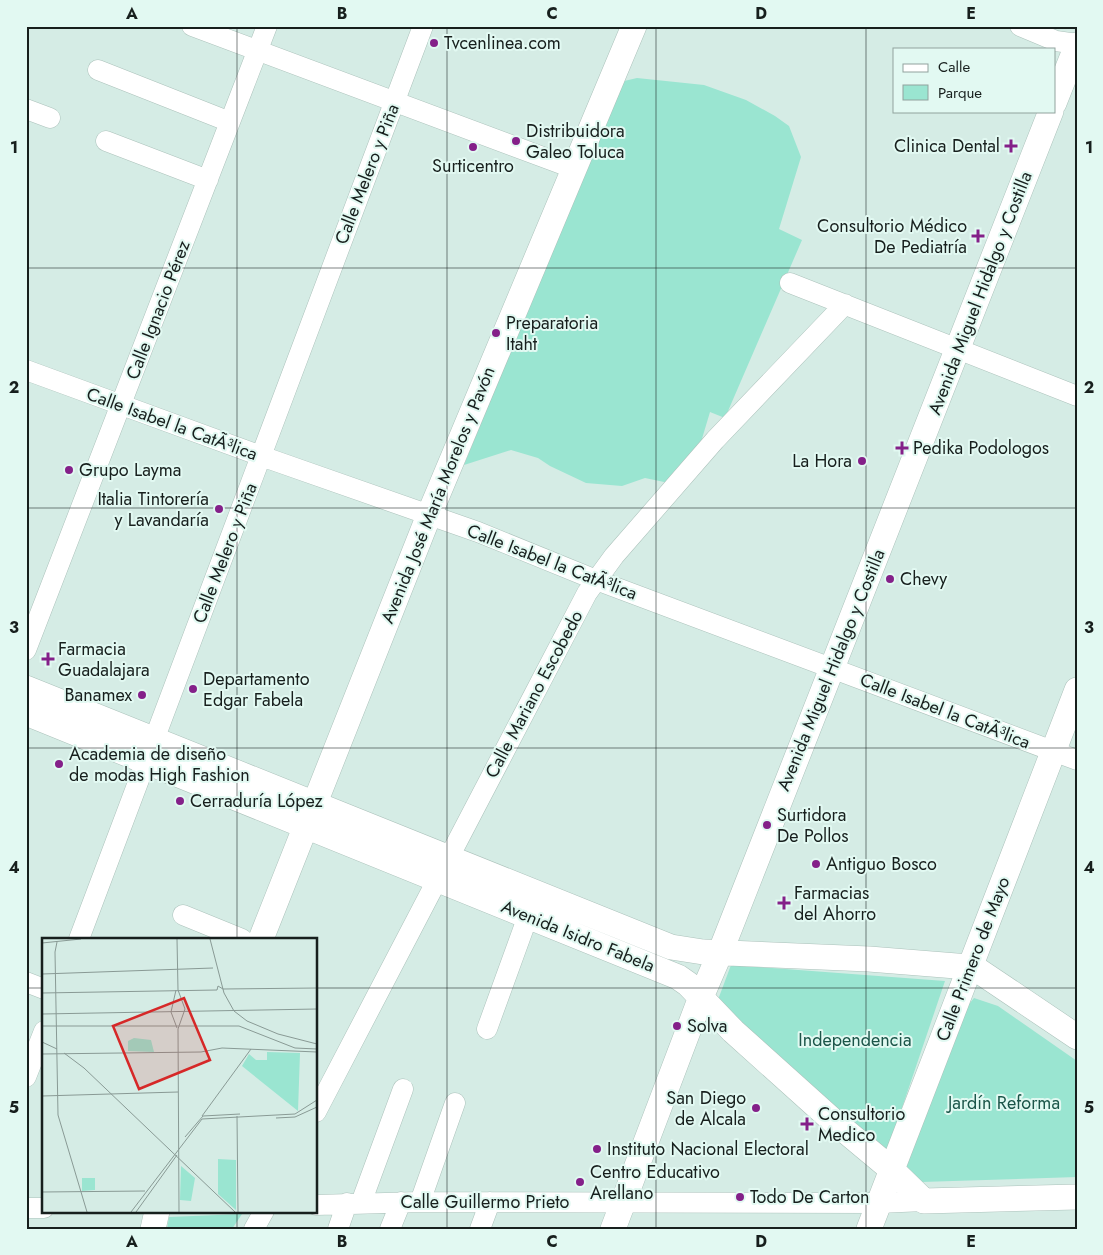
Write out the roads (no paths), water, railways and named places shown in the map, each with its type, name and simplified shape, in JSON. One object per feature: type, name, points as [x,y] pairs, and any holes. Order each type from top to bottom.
[{"type":"main road","name":"Avenida José María Morelos y Pavón","points":[[261,938],[429,516],[634,26]]},
{"type":"main road","points":[[1056,98],[1077,45]]},
{"type":"main road","name":"Avenida Miguel Hidalgo y Costilla","points":[[613,1229],[701,997],[959,349],[1051,112]]},
{"type":"main road","name":"Avenida Isidro Fabela","points":[[26,688],[305,826],[678,976],[733,1031],[831,1119],[891,1169],[924,1201]]},
{"type":"main road","name":"Calle Primero de Mayo","points":[[869,1229],[1077,690]]},
{"type":"main road","name":"Avenida Isidro Fabela","points":[[26,714],[150,750],[314,802],[671,947],[687,951],[869,959],[969,967],[979,971],[1077,1037]]},
{"type":"main road","points":[[924,1201],[1077,1197]]},
{"type":"main road","points":[[153,1229],[157,1212]]},
{"type":"street","points":[[192,26],[575,169]]},
{"type":"street","name":"Calle Ignacio Pérez","points":[[26,650],[267,26]]},
{"type":"street","name":"Calle Melero y Piña","points":[[79,938],[423,26]]},
{"type":"street","points":[[1020,26],[1056,40],[1077,45]]},
{"type":"street","points":[[98,70],[230,122]]},
{"type":"street","points":[[26,109],[50,118]]},
{"type":"street","points":[[106,141],[208,180]]},
{"type":"street","points":[[790,283],[1077,396]]},
{"type":"street","name":"Calle Mariano Escobedo","points":[[318,1108],[578,609],[596,580],[714,440],[845,304]]},
{"type":"street","name":"Calle Isabel la CatÃ³lica","points":[[26,370],[260,456],[478,532],[596,580],[1077,760]]},
{"type":"street","points":[[183,915],[240,938]]},
{"type":"street","points":[[487,1029],[528,916]]},
{"type":"street","points":[[26,982],[42,988]]},
{"type":"street","points":[[26,1077],[42,1036]]},
{"type":"street","points":[[338,1229],[354,1203],[403,1089]]},
{"type":"street","points":[[390,1229],[410,1202],[455,1103]]},
{"type":"street","name":"Calle Guillermo Prieto","points":[[318,1205],[410,1202],[879,1203],[924,1201]]},
{"type":"street","points":[[480,1229],[490,1202]]},
{"type":"street","points":[[26,1208],[42,1208]]},
{"type":"street","points":[[254,1229],[263,1212]]},
{"type":"place","name":"Tvcenlinea.com","points":[[434,43]]},
{"type":"place","name":"Distribuidora Galeo Toluca","points":[[516,141]]},
{"type":"place","name":"Clinica Dental","points":[[1011,146]]},
{"type":"place","name":"Surticentro","points":[[473,147]]},
{"type":"place","name":"Consultorio Médico De Pediatría","points":[[978,236]]},
{"type":"place","name":"Preparatoria Itaht","points":[[496,333]]},
{"type":"place","name":"Pedika Podologos","points":[[902,448]]},
{"type":"place","name":"La Hora","points":[[862,461]]},
{"type":"place","name":"Grupo Layma","points":[[69,470]]},
{"type":"place","name":"Italia Tintorería y Lavandaría","points":[[219,509]]},
{"type":"place","name":"Chevy","points":[[890,579]]},
{"type":"place","name":"Farmacia Guadalajara","points":[[48,659]]},
{"type":"place","name":"Departamento Edgar Fabela","points":[[193,689]]},
{"type":"place","name":"Banamex","points":[[142,695]]},
{"type":"place","name":"Academia de diseño de modas High Fashion","points":[[59,764]]},
{"type":"place","name":"Cerraduría López","points":[[180,801]]},
{"type":"place","name":"Surtidora De Pollos","points":[[767,825]]},
{"type":"place","name":"Antiguo Bosco","points":[[816,864]]},
{"type":"place","name":"Farmacias del Ahorro","points":[[784,903]]},
{"type":"place","name":"Solva","points":[[677,1026]]},
{"type":"place","name":"San Diego de Alcala","points":[[756,1108]]},
{"type":"place","name":"Consultorio Medico","points":[[807,1124]]},
{"type":"place","name":"Instituto Nacional Electoral","points":[[597,1149]]},
{"type":"place","name":"Centro Educativo Arellano","points":[[580,1182]]},
{"type":"place","name":"Todo De Carton","points":[[740,1197]]},
{"type":"park label","name":"Independencia","points":[[855,1040]]},
{"type":"park label","name":"Jardín Reforma","points":[[1004,1103]]}]
